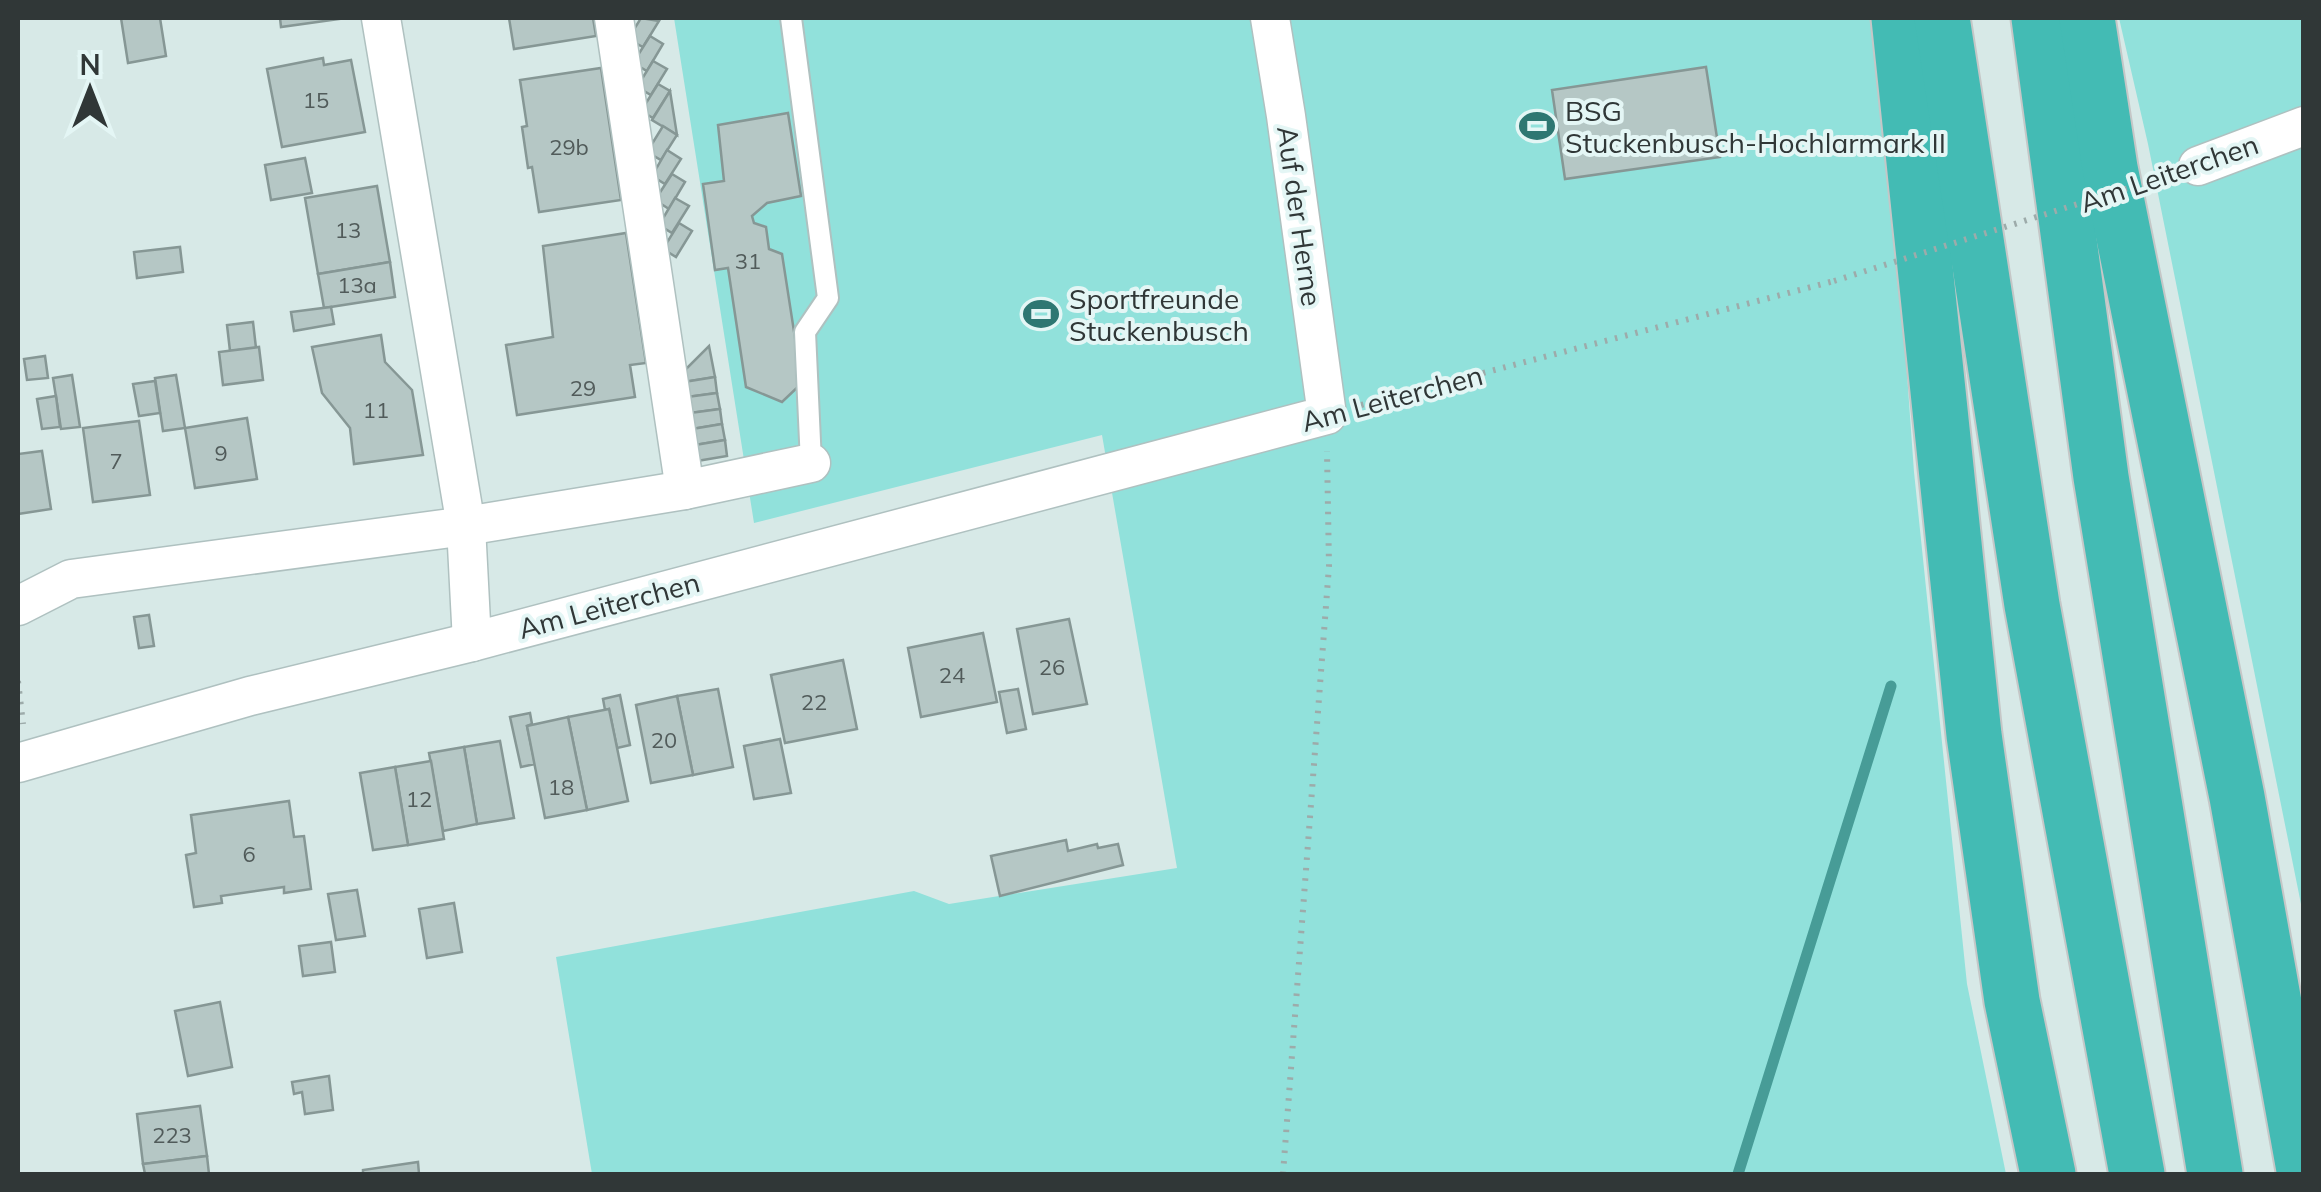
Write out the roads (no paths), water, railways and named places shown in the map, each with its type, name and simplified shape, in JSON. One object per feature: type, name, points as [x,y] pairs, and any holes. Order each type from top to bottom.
[{"type":"highway","points":[[1899,18],[1974,735],[2012,1001],[2048,1174]]},
{"type":"highway","points":[[1942,18],[2032,605],[2137,1174]]},
{"type":"highway","points":[[2039,18],[2100,477],[2214,1174]]},
{"type":"highway","points":[[2088,18],[2110,168],[2237,797],[2304,1170]]},
{"type":"street","points":[[381,18],[466,526],[472,642]]},
{"type":"street","points":[[614,18],[685,490]]},
{"type":"street","name":"Auf der Herne","points":[[1270,18],[1326,415]]},
{"type":"street","name":"Am Leiterchen","points":[[2198,166],[2304,126]]},
{"type":"street","name":"Am Leiterchen","points":[[18,762],[250,696],[472,642],[1326,415]]},
{"type":"street","points":[[18,606],[71,579],[466,526],[685,490],[812,462]]},
{"type":"lane","points":[[791,18],[828,298],[805,332],[812,462]]},
{"type":"waterway","points":[[1738,1174],[1891,686]]},
{"type":"place","name":"BSG Stuckenbusch-Hochlarmark II","points":[[1537,126]]},
{"type":"place","name":"Sportfreunde Stuckenbusch","points":[[1041,314]]}]
